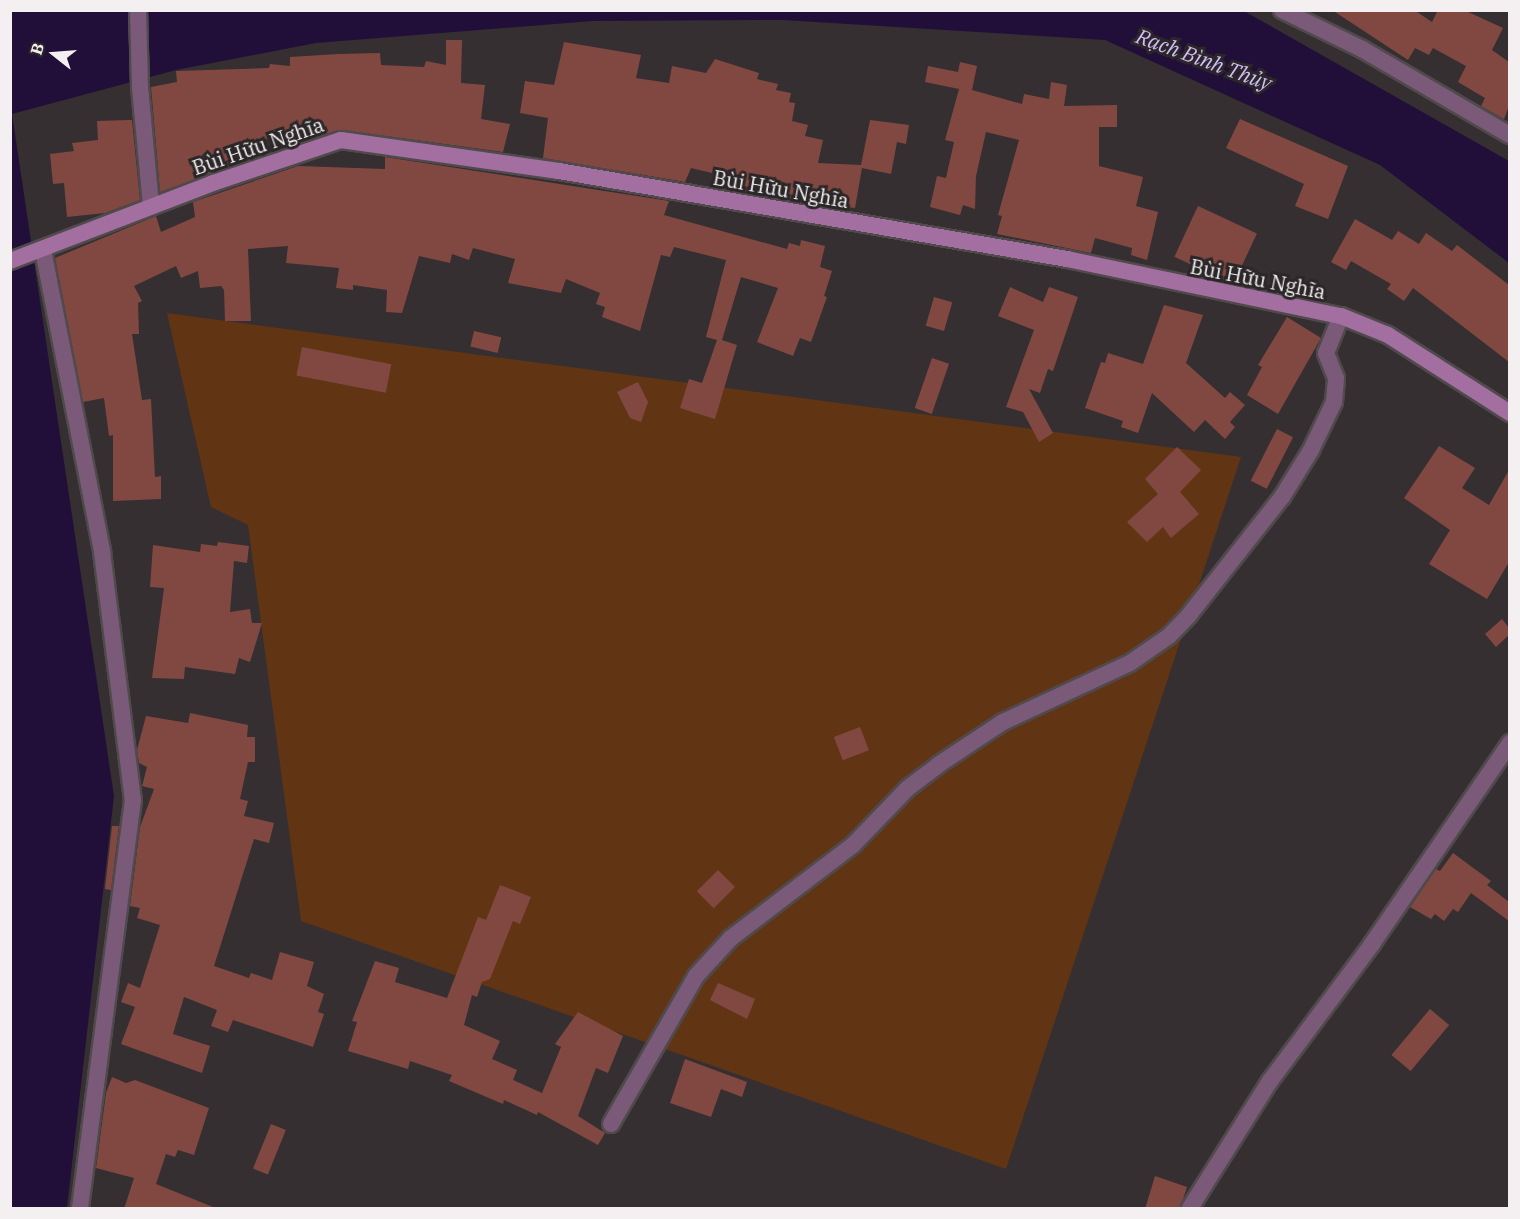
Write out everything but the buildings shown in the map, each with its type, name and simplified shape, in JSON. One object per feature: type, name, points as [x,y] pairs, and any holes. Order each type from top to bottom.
[{"type":"main road","name":"Bùi Hữu Nghĩa","points":[[10,261],[151,206],[341,140],[559,171],[1067,259],[1341,315],[1388,335],[1509,413]]},
{"type":"street","points":[[138,10],[140,87],[151,206]]},
{"type":"street","points":[[1282,10],[1362,49],[1509,135]]},
{"type":"street","points":[[38,252],[102,552],[133,800],[80,1209]]},
{"type":"street","points":[[611,1124],[696,976],[731,938],[853,845],[908,788],[938,765],[1003,722],[1130,663],[1169,636],[1189,615],[1282,497],[1311,450],[1334,402],[1336,378],[1326,353],[1341,315]]},
{"type":"street","points":[[1190,1209],[1270,1081],[1372,944],[1509,743]]},
{"type":"shaded area","points":[[167,313],[1241,457],[1006,1169],[301,921],[248,525],[211,507]]},
{"type":"water","name":"Rạch Bình Thủy","points":[[10,11],[1244,11],[1509,161],[1509,263],[1380,165],[1105,40],[783,20],[593,21],[316,43],[176,70],[12,114],[114,796],[67,1208],[11,1208]]}]
